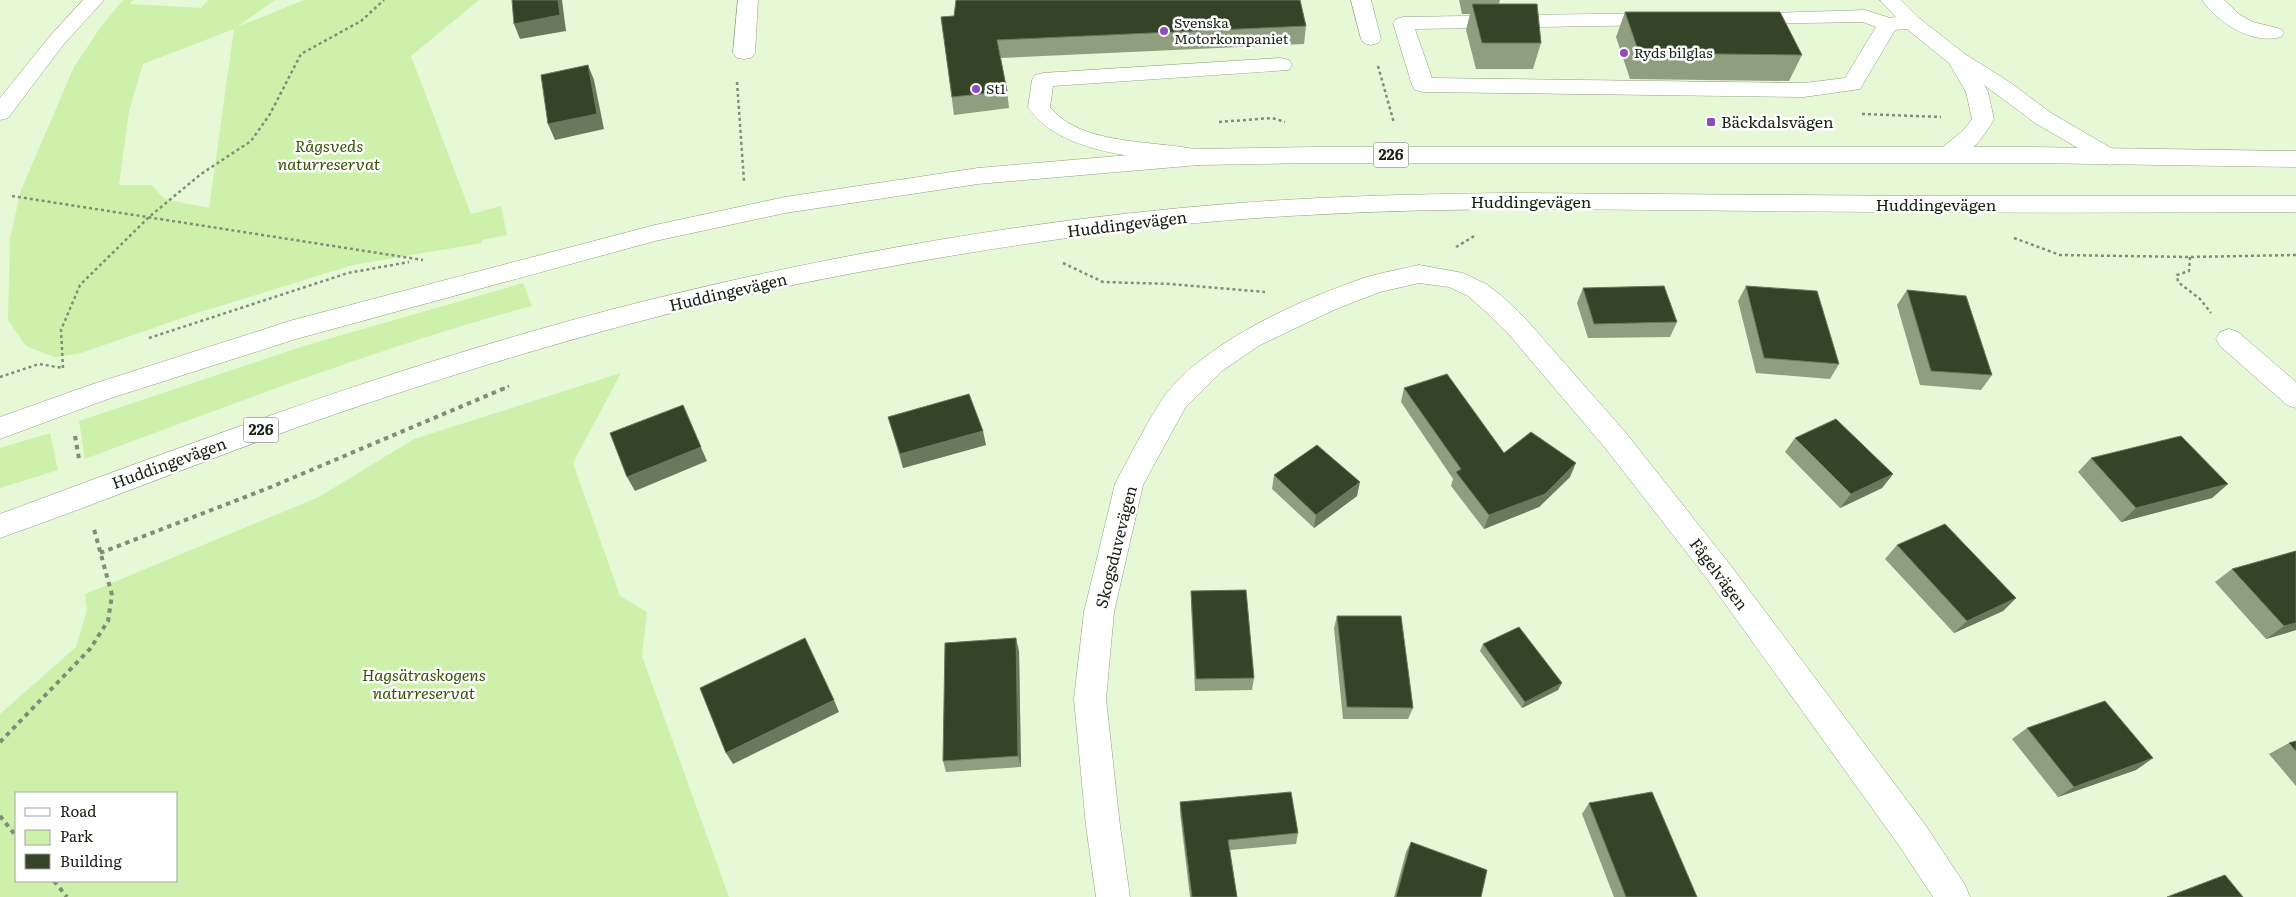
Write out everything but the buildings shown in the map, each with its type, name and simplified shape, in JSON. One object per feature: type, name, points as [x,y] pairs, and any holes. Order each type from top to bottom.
[{"type":"main road","points":[[0,113],[57,40],[94,0]]},
{"type":"main road","points":[[744,53],[748,0]]},
{"type":"main road","points":[[1362,0],[1371,39]]},
{"type":"main road","points":[[1890,0],[1912,22],[1958,60],[2003,88],[2043,118],[2110,156]]},
{"type":"main road","points":[[2212,0],[2234,21],[2253,31],[2274,33]]},
{"type":"main road","points":[[1727,18],[1865,16],[1888,24],[1912,22]]},
{"type":"main road","points":[[1678,19],[1403,22],[1423,86],[1804,90],[1852,84],[1888,24]]},
{"type":"main road","points":[[1947,156],[1975,133],[1983,118],[1977,92],[1958,60]]},
{"type":"main road","points":[[1199,157],[1098,141],[1072,133],[1049,119],[1039,107],[1043,80],[1282,65]]},
{"type":"main road","name":"226","points":[[0,428],[100,392],[293,330],[665,231],[785,205],[906,185],[978,176],[1199,157],[1315,155],[2110,156],[2296,159]]},
{"type":"main road","name":"Huddingevägen","points":[[0,526],[240,437],[383,388],[580,327],[869,261],[993,240],[1170,217],[1392,202],[1968,206],[2296,204]]},
{"type":"main road","name":"Skogsduvevägen","points":[[1113,897],[1103,826],[1090,699],[1099,612],[1130,484],[1176,401],[1213,364],[1251,338],[1375,284],[1419,274],[1454,279]]},
{"type":"main road","name":"Fågelvägen","points":[[1454,279],[1477,290],[1516,324],[1616,441],[1718,570],[1912,835],[1953,897]]},
{"type":"main road","points":[[2229,339],[2296,398]]},
{"type":"path","points":[[0,377],[39,364],[63,368],[61,330],[80,285],[149,217],[201,174],[251,140],[270,114],[301,54],[361,22],[384,0]]},
{"type":"path","points":[[1371,39],[1394,124]]},
{"type":"path","points":[[744,53],[736,76],[744,183]]},
{"type":"path","points":[[12,196],[424,260]]},
{"type":"path","points":[[1454,279],[1454,248],[1481,232]]},
{"type":"path","points":[[2009,237],[2060,255],[2190,257],[2296,255]]},
{"type":"path","points":[[2190,257],[2189,271],[2178,274],[2178,282],[2200,299],[2229,339]]},
{"type":"path","points":[[1060,262],[1103,282],[1171,284],[1270,293]]},
{"type":"path","points":[[0,742],[90,648],[108,621],[112,595],[100,553],[271,487],[518,383]]},
{"type":"path","points":[[0,816],[15,835]]},
{"type":"path","points":[[55,882],[67,897]]},
{"type":"green space","name":"Rågsveds naturreservat","points":[[123,0],[133,0],[130,4],[201,8],[208,0],[275,0],[237,27],[304,0],[479,0],[411,56],[471,214],[501,206],[507,235],[482,240],[482,243],[353,265],[194,314],[78,354],[54,357],[26,346],[8,320],[10,238],[21,190],[74,67],[102,25]],"holes":[[[234,29],[209,208],[164,199],[152,185],[119,185],[129,111],[143,64]]]},
{"type":"green space","points":[[523,283],[532,306],[419,339],[363,358],[251,397],[85,459],[79,421],[304,346]]},
{"type":"green space","name":"Hagsätraskogens naturreservat","points":[[621,373],[573,463],[620,596],[647,612],[642,656],[729,897],[0,897],[0,714],[76,647],[87,610],[85,594],[319,497],[414,439]]},
{"type":"green space","points":[[50,433],[58,470],[0,488],[0,448]]},
{"type":"place","name":"Svenska Motorkompaniet","points":[[1164,31]]},
{"type":"place","name":"Ryds bilglas","points":[[1624,53]]},
{"type":"place","name":"St1","points":[[976,89]]},
{"type":"place","name":"Bäckdalsvägen","points":[[1711,122]]}]
